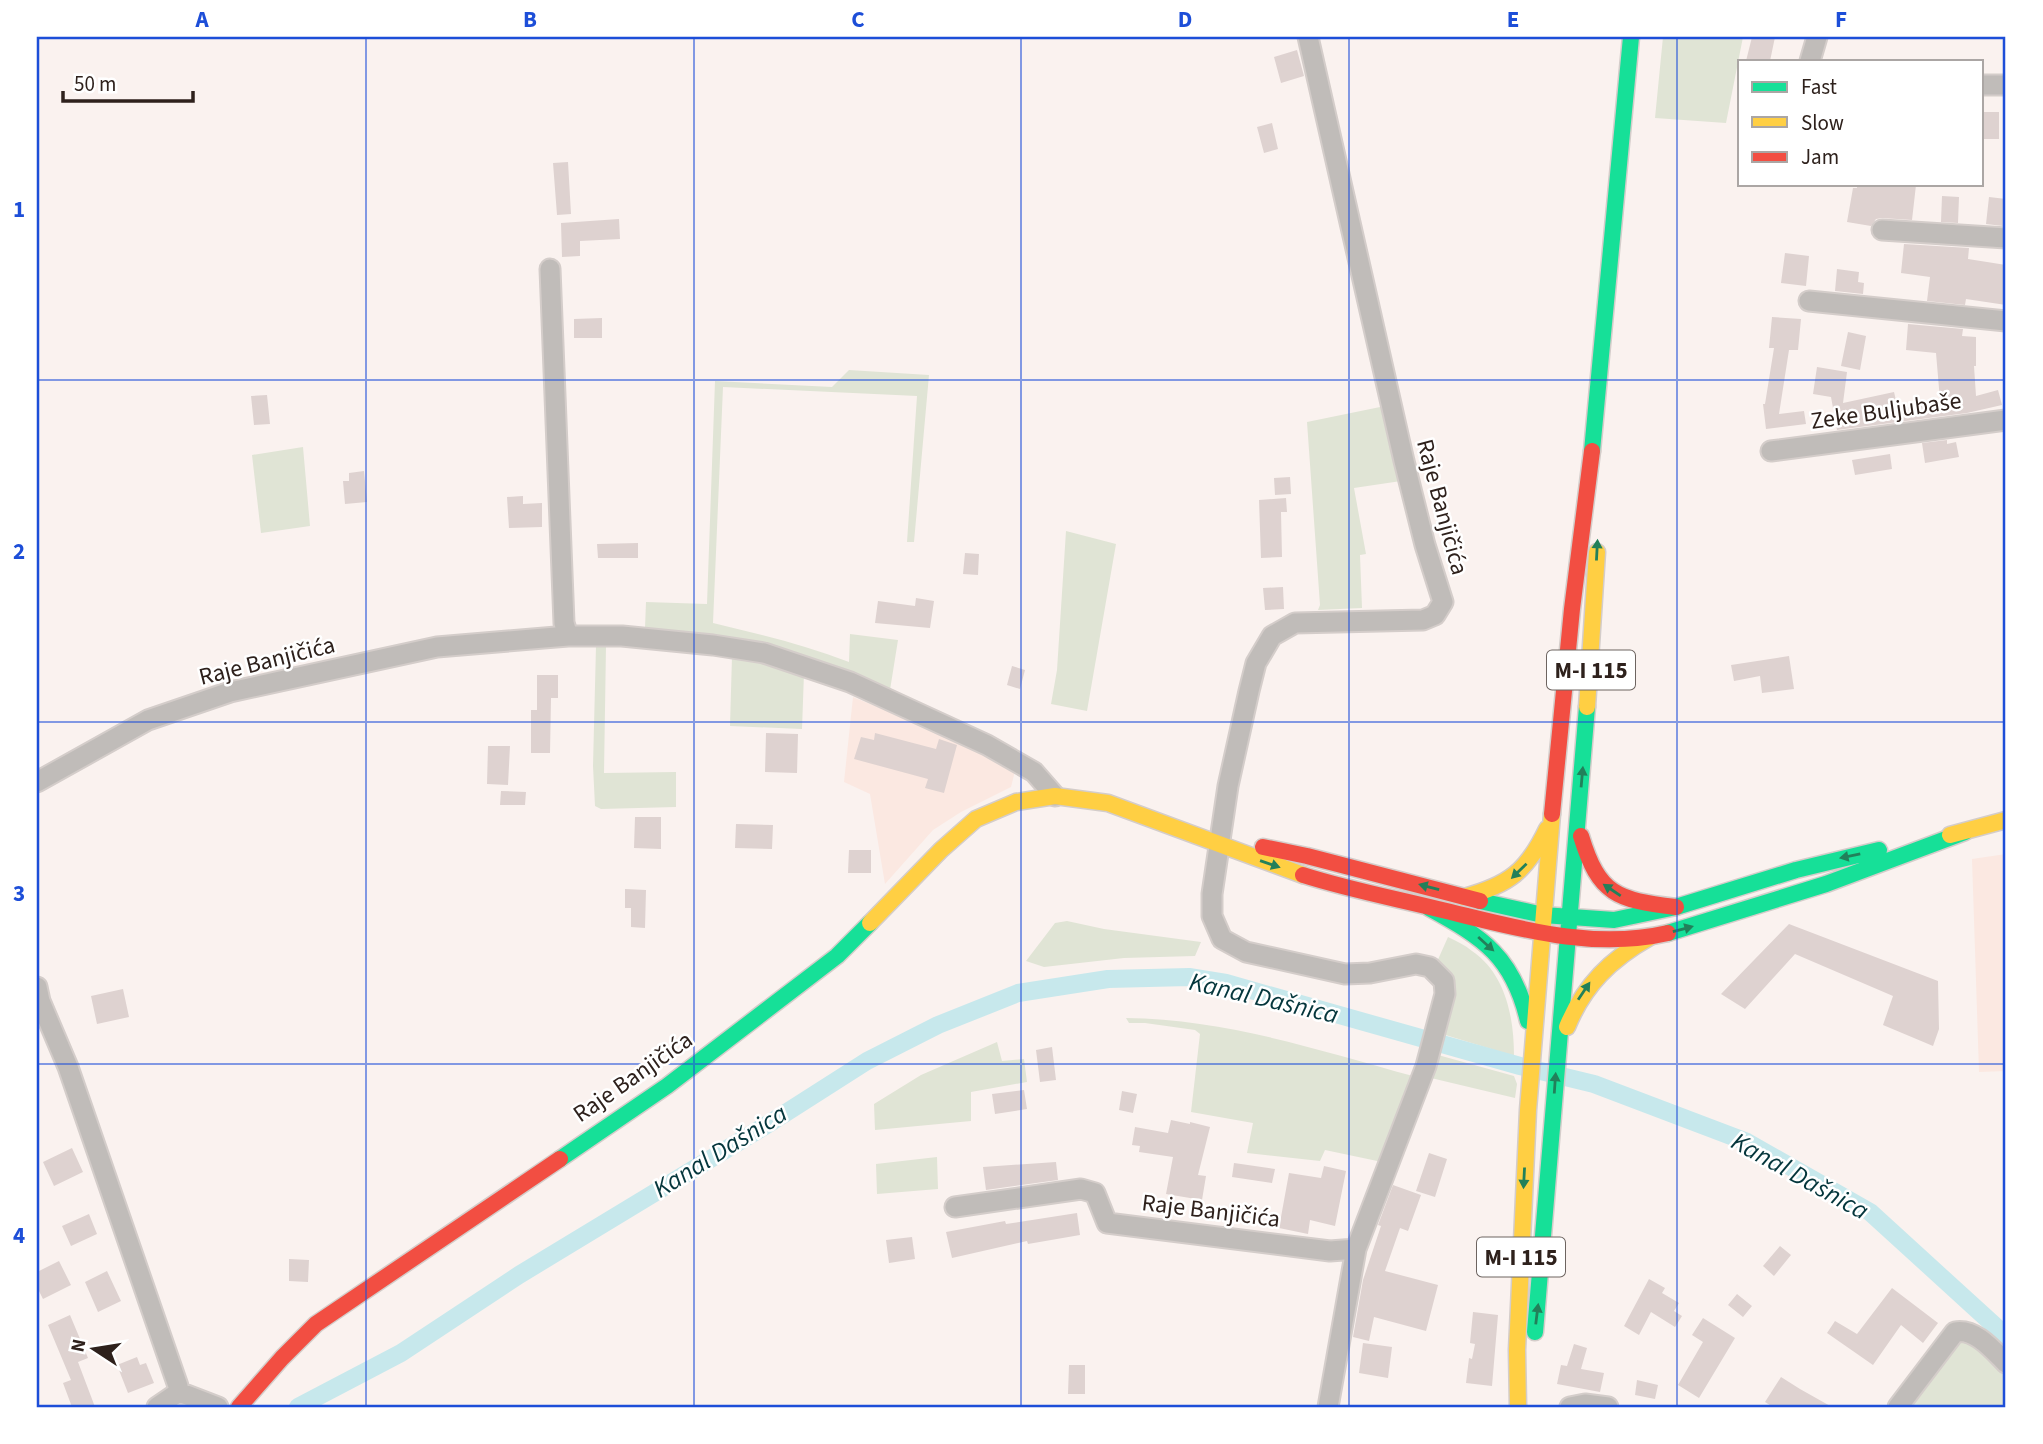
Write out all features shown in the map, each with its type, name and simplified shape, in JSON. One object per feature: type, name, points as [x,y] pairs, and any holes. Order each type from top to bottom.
[{"type":"main road","name":"M-I 115","points":[[1519,1406],[1517,1350],[1528,1110],[1541,934],[1572,609],[1595,421],[1630,37]]},
{"type":"main road","name":"M-I 115","points":[[1519,1406],[1534,1339],[1541,1284],[1557,1053],[1591,674],[1598,539],[1595,421]]},
{"type":"main road","name":"Raje Banjičića","points":[[239,1407],[316,1324],[667,1086],[837,956],[940,850],[976,819],[1016,802],[1055,796],[1108,803],[1218,842]]},
{"type":"main road","points":[[1464,897],[1491,890],[1506,883],[1519,872],[1532,858],[1552,820]]},
{"type":"main road","points":[[1218,842],[1243,855],[1290,871],[1429,908],[1541,934],[1598,942],[1650,937],[1684,929],[1826,884],[1965,832],[2006,820]]},
{"type":"main road","points":[[1578,826],[1586,858],[1603,885],[1634,902],[1676,907]]},
{"type":"main road","points":[[1218,842],[1307,856],[1543,915],[1614,920],[1676,907],[1832,860],[1965,832]]},
{"type":"main road","points":[[1429,908],[1470,930],[1490,945],[1511,971],[1521,990],[1532,1053]]},
{"type":"main road","points":[[1557,1053],[1573,1008],[1597,974],[1626,949],[1650,937]]},
{"type":"street","name":"Raje Banjičića","points":[[955,1207],[1081,1189],[1095,1194],[1107,1223],[1330,1251],[1356,1249],[1426,1066],[1445,994],[1444,981],[1430,967],[1416,964],[1370,973],[1345,974],[1246,952],[1223,939],[1212,916],[1218,842],[1249,691],[1256,663],[1272,636],[1295,623],[1423,620],[1435,615],[1443,602],[1425,545],[1404,461],[1308,37]]},
{"type":"street","points":[[1810,60],[1817,37]]},
{"type":"street","points":[[1983,85],[2006,85]]},
{"type":"street","points":[[1882,230],[2006,239]]},
{"type":"street","points":[[550,269],[564,611],[568,636]]},
{"type":"street","points":[[1809,301],[2006,321]]},
{"type":"street","name":"Zeke Buljubaše","points":[[1771,451],[2006,420]]},
{"type":"street","name":"Raje Banjičića","points":[[37,782],[148,720],[230,692],[437,647],[568,636],[622,636],[764,653],[810,667],[850,682],[987,745],[1034,772],[1055,796]]},
{"type":"street","points":[[37,986],[40,1001],[68,1067],[179,1392]]},
{"type":"street","points":[[1328,1407],[1356,1249]]},
{"type":"street","points":[[1898,1407],[1955,1332],[1971,1333],[2006,1363]]},
{"type":"street","points":[[157,1407],[179,1392]]},
{"type":"street","points":[[179,1392],[218,1407]]},
{"type":"street","points":[[1570,1407],[1585,1404],[1608,1407]]},
{"type":"shaded area","points":[[1663,37],[1743,37],[1726,123],[1655,118]]},
{"type":"shaded area","points":[[849,370],[929,375],[914,542],[907,542],[917,396],[723,387],[713,623],[799,645],[849,662],[850,634],[898,640],[890,690],[798,654],[711,636],[645,628],[646,602],[707,604],[715,381],[832,387]]},
{"type":"shaded area","points":[[1385,406],[1401,481],[1354,488],[1366,554],[1360,555],[1362,608],[1318,610],[1320,605],[1307,422]]},
{"type":"shaded area","points":[[303,447],[310,526],[261,533],[252,455]]},
{"type":"shaded area","points":[[1066,531],[1116,544],[1087,711],[1051,704],[1057,670]]},
{"type":"shaded area","points":[[596,646],[606,646],[604,773],[676,772],[676,807],[601,809],[595,806],[593,766]]},
{"type":"shaded area","points":[[732,656],[804,673],[802,729],[730,726]]},
{"type":"shaded area","points":[[853,697],[966,743],[1015,771],[1011,787],[961,812],[933,830],[885,884],[870,794],[844,782]]},
{"type":"shaded area","points":[[2006,854],[2006,1071],[1979,1072],[1972,859]]},
{"type":"shaded area","points":[[1067,921],[1104,929],[1201,942],[1195,956],[1124,958],[1044,967],[1026,961],[1055,923]]},
{"type":"shaded area","points":[[1448,937],[1484,961],[1500,984],[1510,1012],[1514,1056],[1439,1033],[1436,964]]},
{"type":"shaded area","points":[[1126,1018],[1235,1030],[1307,1046],[1413,1076],[1382,1162],[1325,1150],[1320,1161],[1247,1153],[1253,1123],[1191,1112],[1200,1034],[1195,1030],[1129,1023]]},
{"type":"shaded area","points":[[997,1042],[1002,1061],[1024,1059],[1027,1082],[971,1092],[971,1121],[875,1130],[874,1104],[921,1075]]},
{"type":"shaded area","points":[[1438,1055],[1514,1076],[1517,1084],[1515,1098],[1431,1078]]},
{"type":"shaded area","points":[[937,1157],[938,1189],[877,1194],[876,1164]]},
{"type":"shaded area","points":[[1963,1336],[2006,1371],[2006,1407],[1909,1407]]},
{"type":"building","points":[[1752,37],[1775,37],[1770,60],[1746,60]]},
{"type":"building","points":[[1297,50],[1304,76],[1281,83],[1274,57]]},
{"type":"building","points":[[1983,112],[1999,112],[1999,139],[1983,139]]},
{"type":"building","points":[[1272,123],[1278,149],[1264,153],[1257,127]]},
{"type":"building","points":[[568,162],[571,214],[557,215],[553,163]]},
{"type":"building","points":[[1916,186],[1912,220],[1882,218],[1876,219],[1871,226],[1847,222],[1853,188]]},
{"type":"building","points":[[1942,196],[1959,197],[1958,223],[1941,222]]},
{"type":"building","points":[[1989,197],[2006,199],[2003,226],[1986,224]]},
{"type":"building","points":[[619,219],[620,239],[580,241],[580,256],[562,257],[561,223]]},
{"type":"building","points":[[1904,244],[1969,248],[1968,259],[2006,265],[2006,305],[1966,299],[1965,305],[1927,301],[1930,277],[1901,273]]},
{"type":"building","points":[[1785,253],[1809,256],[1806,286],[1781,283]]},
{"type":"building","points":[[1837,269],[1859,272],[1858,282],[1864,283],[1863,294],[1835,291]]},
{"type":"building","points":[[1772,317],[1801,319],[1798,350],[1789,350],[1779,414],[1804,411],[1806,424],[1766,429],[1763,404],[1774,348],[1769,348]]},
{"type":"building","points":[[602,318],[602,338],[574,338],[574,319]]},
{"type":"building","points":[[1908,324],[1963,329],[1962,336],[1976,337],[1976,396],[1998,390],[2002,405],[1967,413],[1837,430],[1831,397],[1813,394],[1817,367],[1847,372],[1843,403],[1894,392],[1898,409],[1940,400],[1936,353],[1906,350]]},
{"type":"building","points":[[1848,332],[1866,336],[1860,370],[1841,366]]},
{"type":"building","points":[[267,395],[270,424],[254,425],[251,396]]},
{"type":"building","points":[[1947,440],[1947,444],[1956,442],[1959,457],[1925,463],[1922,443]]},
{"type":"building","points":[[1890,454],[1892,469],[1855,475],[1852,460]]},
{"type":"building","points":[[364,471],[367,502],[345,504],[343,481],[349,481],[349,473]]},
{"type":"building","points":[[1290,477],[1291,494],[1275,495],[1274,478]]},
{"type":"building","points":[[523,496],[523,504],[542,503],[542,527],[509,528],[507,497]]},
{"type":"building","points":[[1286,498],[1287,512],[1281,512],[1282,557],[1261,558],[1259,500]]},
{"type":"building","points":[[638,543],[638,558],[598,558],[597,544]]},
{"type":"building","points":[[965,553],[979,554],[978,575],[963,574]]},
{"type":"building","points":[[1283,587],[1284,609],[1265,610],[1263,588]]},
{"type":"building","points":[[916,598],[934,601],[930,628],[875,623],[878,601],[915,606]]},
{"type":"building","points":[[1789,656],[1794,689],[1762,693],[1760,676],[1734,681],[1731,665]]},
{"type":"building","points":[[1012,666],[1025,670],[1020,689],[1007,685]]},
{"type":"building","points":[[537,675],[558,675],[558,698],[551,698],[550,753],[531,753],[531,710],[537,710]]},
{"type":"building","points":[[766,733],[798,734],[797,773],[765,772]]},
{"type":"building","points":[[875,733],[936,749],[939,739],[957,745],[944,793],[925,788],[928,779],[854,759],[861,737],[874,740]]},
{"type":"building","points":[[488,746],[510,746],[508,785],[487,784]]},
{"type":"building","points":[[501,791],[526,792],[525,805],[500,805]]},
{"type":"building","points":[[635,817],[661,817],[661,849],[634,848]]},
{"type":"building","points":[[736,824],[773,825],[772,849],[735,848]]},
{"type":"building","points":[[849,850],[871,850],[871,873],[848,873]]},
{"type":"building","points":[[625,889],[646,890],[645,928],[631,927],[631,908],[625,908]]},
{"type":"building","points":[[1789,924],[1938,981],[1939,1029],[1933,1046],[1883,1025],[1893,996],[1795,954],[1745,1009],[1721,994]]},
{"type":"building","points":[[123,989],[129,1017],[97,1024],[91,996]]},
{"type":"building","points":[[1052,1047],[1056,1080],[1040,1082],[1036,1050]]},
{"type":"building","points":[[1024,1090],[1027,1109],[995,1114],[992,1094]]},
{"type":"building","points":[[1122,1091],[1137,1094],[1133,1113],[1119,1110]]},
{"type":"building","points":[[1171,1120],[1210,1127],[1198,1175],[1206,1176],[1202,1200],[1166,1194],[1173,1157],[1139,1152],[1140,1146],[1132,1145],[1135,1127],[1168,1133]]},
{"type":"building","points":[[72,1148],[83,1172],[54,1186],[43,1162]]},
{"type":"building","points":[[1429,1153],[1447,1159],[1435,1197],[1416,1191]]},
{"type":"building","points":[[1056,1162],[1058,1180],[986,1190],[983,1167]]},
{"type":"building","points":[[1234,1163],[1275,1169],[1272,1183],[1232,1177]]},
{"type":"building","points":[[1324,1166],[1346,1171],[1335,1226],[1310,1220],[1308,1234],[1279,1228],[1289,1173],[1321,1178]]},
{"type":"building","points":[[1393,1185],[1421,1195],[1408,1231],[1400,1228],[1385,1271],[1438,1285],[1426,1331],[1374,1317],[1369,1341],[1353,1337],[1363,1280],[1381,1226],[1378,1225]]},
{"type":"building","points":[[1077,1213],[1080,1235],[1028,1244],[1027,1241],[952,1258],[946,1232],[1005,1221],[1006,1224]]},
{"type":"building","points":[[89,1214],[97,1234],[71,1246],[62,1226]]},
{"type":"building","points":[[912,1237],[915,1259],[889,1263],[886,1240]]},
{"type":"building","points":[[1780,1246],[1791,1255],[1774,1276],[1763,1266]]},
{"type":"building","points":[[289,1259],[309,1260],[308,1282],[289,1281]]},
{"type":"building","points":[[59,1261],[71,1285],[43,1299],[37,1287],[37,1272]]},
{"type":"building","points":[[107,1271],[121,1301],[98,1312],[85,1282]]},
{"type":"building","points":[[1649,1279],[1665,1288],[1662,1293],[1679,1303],[1674,1311],[1682,1316],[1675,1327],[1651,1312],[1639,1335],[1624,1326]]},
{"type":"building","points":[[1892,1288],[1938,1323],[1923,1343],[1901,1325],[1873,1365],[1827,1333],[1835,1321],[1857,1334]]},
{"type":"building","points":[[1737,1294],[1752,1306],[1743,1317],[1728,1305]]},
{"type":"building","points":[[1473,1312],[1498,1315],[1492,1386],[1466,1383],[1469,1358],[1472,1359],[1475,1344],[1470,1343]]},
{"type":"building","points":[[70,1315],[88,1358],[78,1362],[95,1407],[72,1407],[63,1383],[71,1380],[48,1325]]},
{"type":"building","points":[[1703,1318],[1735,1338],[1699,1398],[1678,1385],[1703,1342],[1692,1335]]},
{"type":"building","points":[[1363,1343],[1392,1347],[1388,1378],[1359,1373]]},
{"type":"building","points":[[1574,1344],[1587,1348],[1581,1369],[1604,1373],[1600,1392],[1557,1384],[1561,1365],[1567,1366]]},
{"type":"building","points":[[137,1357],[140,1365],[146,1363],[154,1383],[128,1393],[117,1365]]},
{"type":"building","points":[[1069,1365],[1085,1365],[1085,1394],[1068,1394]]},
{"type":"building","points":[[1781,1377],[1832,1407],[1773,1407],[1765,1402]]},
{"type":"building","points":[[1637,1380],[1658,1385],[1655,1399],[1635,1395]]},
{"type":"waterway","name":"Kanal Dašnica","points":[[298,1407],[401,1353],[519,1275],[867,1061],[938,1025],[1018,993],[1108,979],[1189,977],[1226,983],[1520,1066],[1594,1084],[1747,1142],[1870,1212],[2006,1336]]},
{"type":"traffic: fast","points":[[1592,451],[1631,37]]},
{"type":"traffic: fast","points":[[1535,1332],[1587,707]]},
{"type":"traffic: fast","points":[[1668,933],[1826,884],[1965,832]]},
{"type":"traffic: fast","points":[[1480,901],[1543,915],[1614,920],[1676,907],[1796,870],[1879,850]]},
{"type":"traffic: fast","points":[[1429,908],[1481,940],[1505,965],[1522,999],[1528,1021]]},
{"type":"traffic: fast","points":[[560,1159],[667,1086],[837,956],[870,923]]},
{"type":"traffic: slow","points":[[1587,707],[1597,552]]},
{"type":"traffic: slow","points":[[870,923],[941,850],[976,819],[1016,802],[1055,796],[1108,803],[1303,875]]},
{"type":"traffic: slow","points":[[1518,1407],[1517,1350],[1528,1110],[1552,814]]},
{"type":"traffic: slow","points":[[1950,835],[2006,820]]},
{"type":"traffic: slow","points":[[1464,897],[1493,887],[1515,874],[1532,856],[1547,829]]},
{"type":"traffic: slow","points":[[1567,1027],[1582,998],[1600,974],[1623,954],[1650,937]]},
{"type":"traffic: jam","points":[[1552,814],[1572,609],[1592,451]]},
{"type":"traffic: jam","points":[[1581,836],[1595,871],[1613,891],[1639,901],[1676,907]]},
{"type":"traffic: jam","points":[[1263,847],[1480,901]]},
{"type":"traffic: jam","points":[[1303,875],[1495,923],[1552,934],[1610,939],[1668,933]]},
{"type":"traffic: jam","points":[[239,1407],[316,1324],[560,1159]]}]
